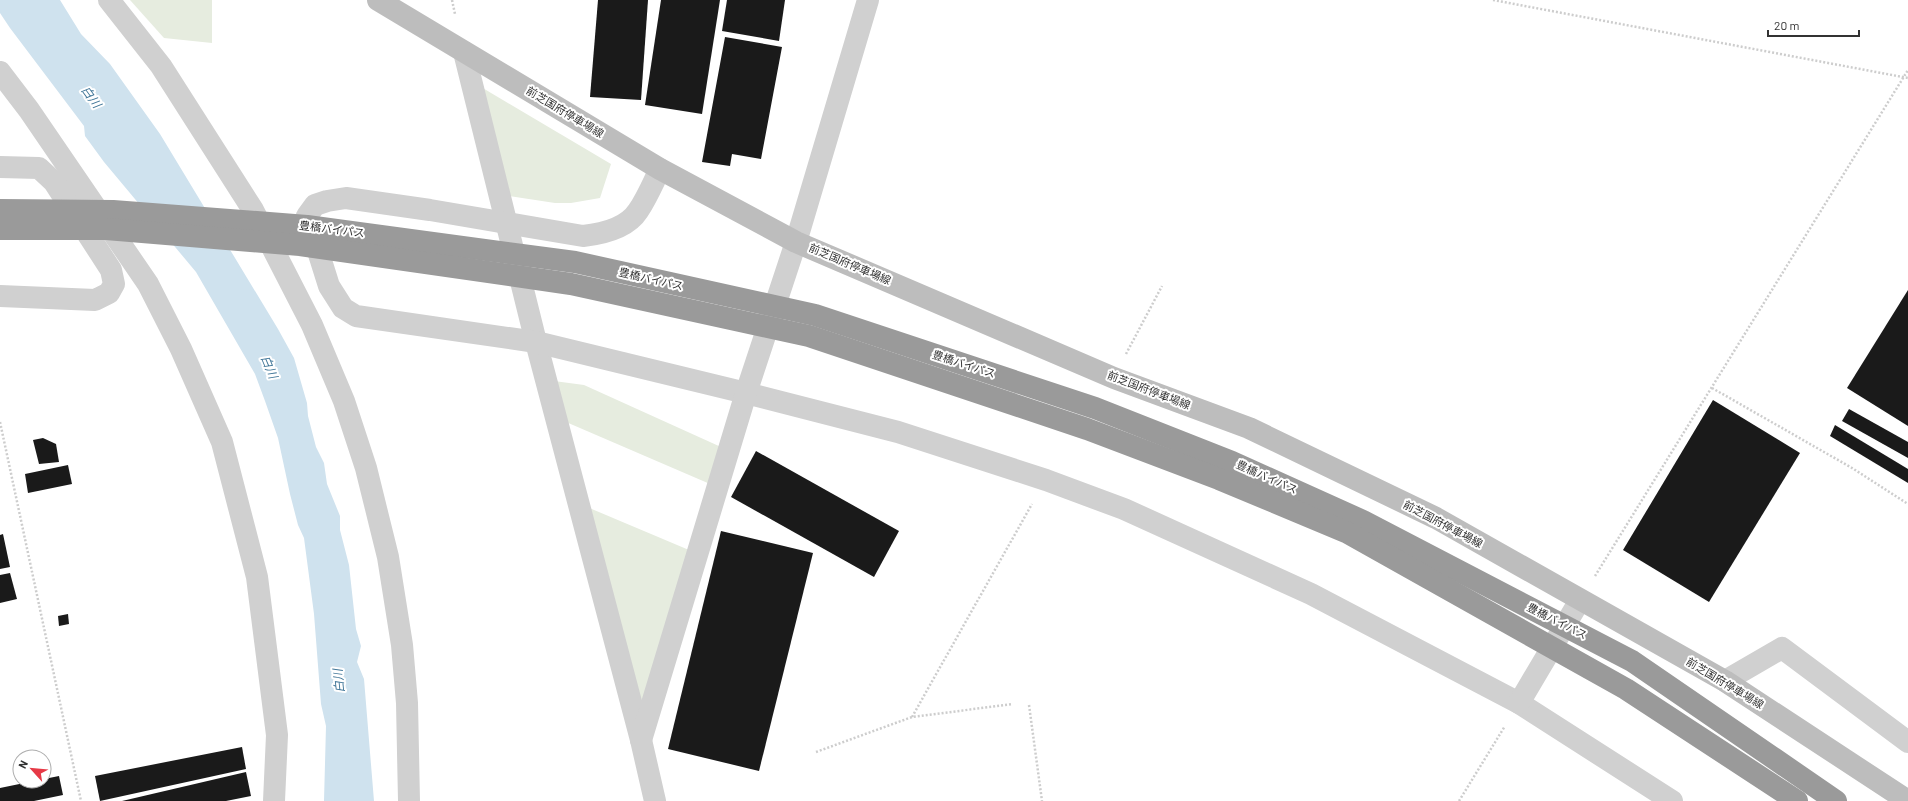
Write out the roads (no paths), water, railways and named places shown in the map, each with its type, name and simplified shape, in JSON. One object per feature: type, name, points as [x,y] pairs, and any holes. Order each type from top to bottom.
[{"type":"highway","name":"豊橋バイパス","points":[[0,210],[114,211],[314,227],[575,262],[815,315],[1095,408],[1232,462],[1363,521],[1632,661],[1836,801]]},
{"type":"highway","name":"豊橋バイパス","points":[[0,229],[106,229],[300,245],[571,284],[809,336],[1087,429],[1219,479],[1346,532],[1626,689],[1796,801]]},
{"type":"main road","name":"前芝国府停車場線","points":[[378,0],[660,169],[796,242],[1114,378],[1249,428],[1436,518],[1725,681],[1908,801]]},
{"type":"street","points":[[108,0],[161,66],[253,210],[312,325],[344,401],[366,468],[389,564],[402,645],[407,703],[408,801]]},
{"type":"street","points":[[641,740],[746,393],[796,242],[868,0]]},
{"type":"street","points":[[464,52],[536,342],[656,801]]},
{"type":"street","points":[[0,72],[29,110],[148,284],[181,349],[222,442],[257,577],[277,735],[274,801]]},
{"type":"street","points":[[0,167],[39,168],[54,182],[111,270],[114,284],[109,293],[95,300],[0,296]]},
{"type":"street","points":[[660,169],[638,212],[625,222],[604,233],[583,236],[430,210],[346,198],[327,201],[315,205],[307,216],[329,286],[343,308],[356,316],[536,342],[898,432],[1046,480],[1124,509],[1311,594],[1519,703],[1672,801]]},
{"type":"street","points":[[1519,703],[1580,600]]},
{"type":"street","points":[[1725,681],[1782,648],[1908,742]]},
{"type":"water","name":"白川","points":[[0,0],[60,0],[81,34],[110,64],[160,134],[294,358],[307,403],[308,416],[316,447],[324,463],[327,484],[340,516],[340,530],[349,565],[356,629],[361,646],[357,662],[364,679],[374,801],[324,801],[326,726],[321,704],[314,614],[304,538],[298,525],[278,438],[255,374],[196,272],[104,162],[85,136],[84,126],[0,13]]}]
